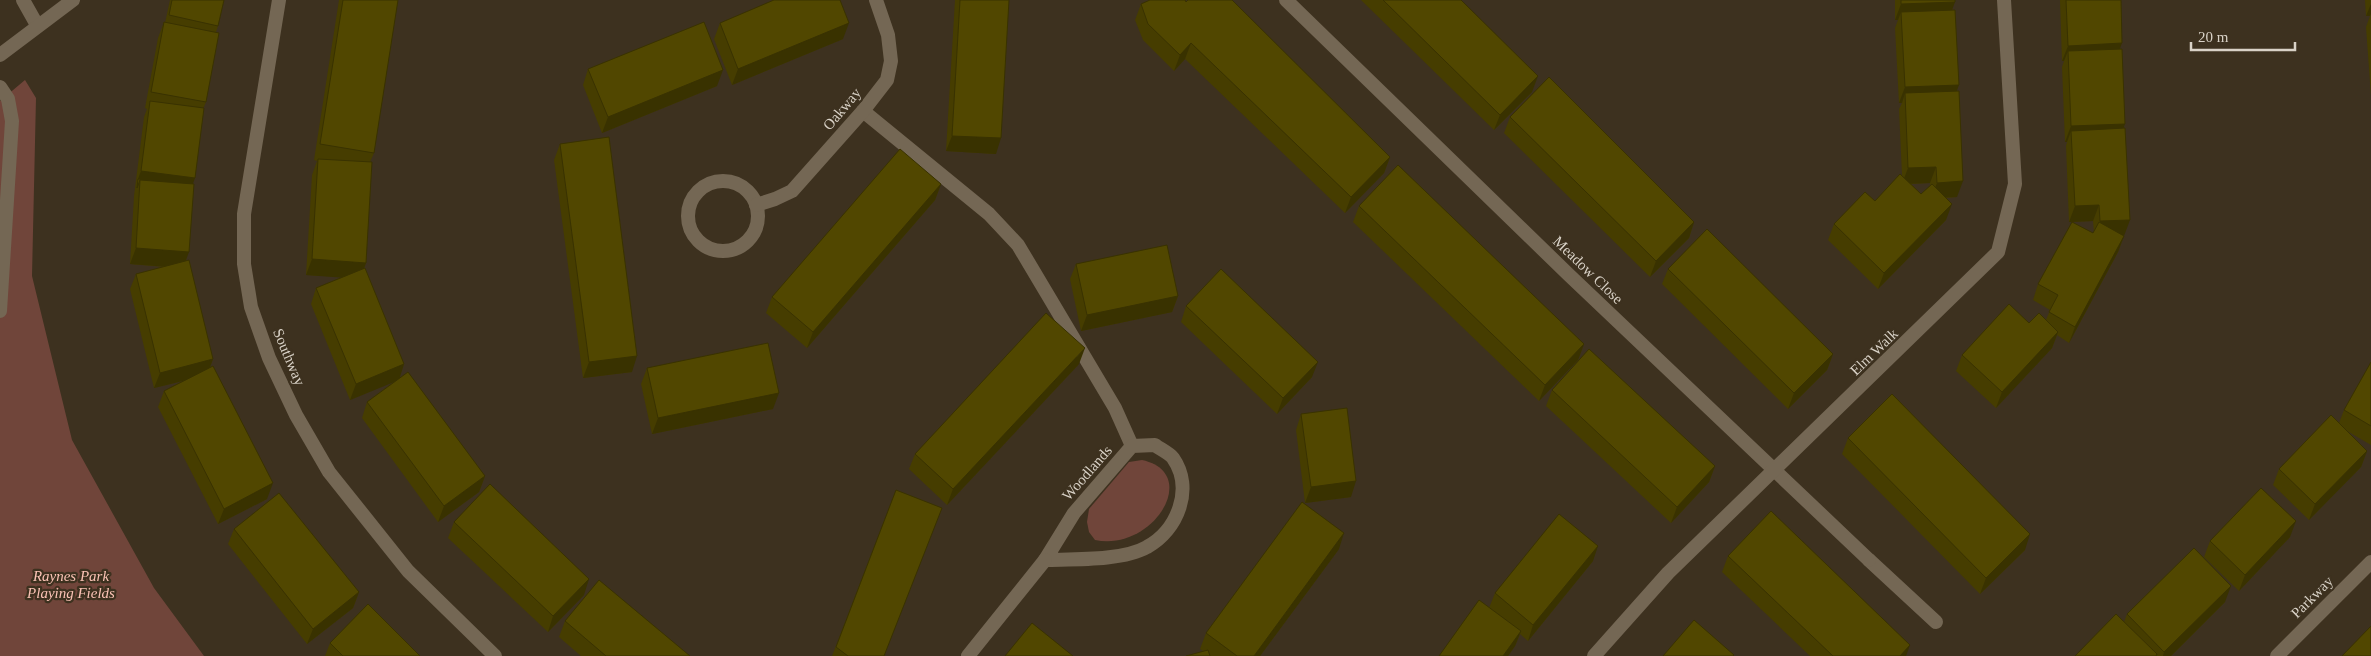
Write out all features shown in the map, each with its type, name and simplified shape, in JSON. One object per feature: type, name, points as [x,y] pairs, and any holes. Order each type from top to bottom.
[{"type":"street","points":[[24,0],[37,25]]},
{"type":"street","points":[[0,55],[37,25],[73,0]]},
{"type":"street","name":"Southway","points":[[279,0],[244,214],[244,264],[252,307],[273,366],[296,415],[329,472],[408,571],[495,656]]},
{"type":"street","name":"Oakway","points":[[756,204],[775,200],[792,190],[863,111],[887,80],[891,61],[888,34],[876,0]]},
{"type":"street","name":"Meadow Close","points":[[1286,0],[1569,275],[1936,622]]},
{"type":"street","name":"Elm Walk","points":[[1594,656],[1668,573],[1998,252],[2015,184],[2004,0]]},
{"type":"street","points":[[0,87],[8,99],[12,121],[0,311]]},
{"type":"street","points":[[863,111],[989,214],[1018,245],[1115,408],[1132,446]]},
{"type":"street","points":[[718,180],[730,181],[742,186],[751,194],[756,204],[758,216],[751,236],[733,250],[711,249],[693,236],[687,212],[691,201],[698,191],[707,184],[718,180]]},
{"type":"street","name":"Woodlands","points":[[968,656],[1045,560],[1074,513],[1132,446],[1154,445],[1173,457],[1183,480],[1183,504],[1167,530],[1147,547],[1117,556],[1045,560]]},
{"type":"street","name":"Parkway","points":[[2277,656],[2371,562]]},
{"type":"green space","name":"Raynes Park Playing Fields","points":[[25,80],[36,98],[32,276],[72,440],[154,588],[204,656],[0,656],[0,101]]},
{"type":"green space","points":[[1142,460],[1160,468],[1168,480],[1169,494],[1163,509],[1151,523],[1135,534],[1116,541],[1095,540],[1089,532],[1087,522],[1089,509],[1129,462]]},
{"type":"building","points":[[172,0],[224,0],[218,26],[169,15]]},
{"type":"building","points":[[343,0],[398,0],[374,153],[320,144]]},
{"type":"building","points":[[774,0],[840,0],[849,23],[738,69],[720,23]]},
{"type":"building","points":[[960,0],[1009,0],[1001,138],[952,136]]},
{"type":"building","points":[[1150,0],[1185,0],[1186,2],[1188,0],[1232,0],[1390,157],[1351,197],[1191,43],[1180,55],[1148,24],[1141,4]]},
{"type":"building","points":[[1383,0],[1461,0],[1538,76],[1500,115]]},
{"type":"building","points":[[1901,0],[1955,0],[1955,2],[1901,4]]},
{"type":"building","points":[[2066,0],[2121,0],[2122,43],[2068,46]]},
{"type":"building","points":[[1955,10],[1959,85],[1905,87],[1901,12]]},
{"type":"building","points":[[164,22],[219,33],[206,102],[151,92]]},
{"type":"building","points":[[704,22],[723,70],[608,117],[588,69]]},
{"type":"building","points":[[2122,49],[2125,124],[2071,126],[2068,51]]},
{"type":"building","points":[[1549,77],[1694,222],[1656,261],[1510,117]]},
{"type":"building","points":[[1959,91],[1963,181],[1937,183],[1936,167],[1908,168],[1905,93]]},
{"type":"building","points":[[150,101],[204,108],[195,178],[141,171]]},
{"type":"building","points":[[2125,128],[2130,220],[2100,221],[2099,205],[2075,206],[2071,131]]},
{"type":"building","points":[[609,137],[637,356],[589,362],[560,144]]},
{"type":"building","points":[[900,149],[941,184],[813,332],[772,297]]},
{"type":"building","points":[[318,159],[372,162],[366,263],[312,259]]},
{"type":"building","points":[[1398,165],[1584,344],[1545,385],[1359,206]]},
{"type":"building","points":[[1900,174],[1921,194],[1932,184],[1952,204],[1884,273],[1834,224],[1865,192],[1875,201]]},
{"type":"building","points":[[138,179],[172,183],[140,180],[137,188]]},
{"type":"building","points":[[140,180],[194,184],[189,252],[136,248]]},
{"type":"building","points":[[2072,222],[2093,233],[2099,222],[2124,236],[2075,327],[2049,312],[2058,295],[2038,284]]},
{"type":"building","points":[[1707,229],[1833,354],[1794,393],[1668,269]]},
{"type":"building","points":[[1167,245],[1178,296],[1087,315],[1076,264]]},
{"type":"building","points":[[189,260],[213,359],[160,373],[136,274]]},
{"type":"building","points":[[365,268],[404,364],[356,384],[316,288]]},
{"type":"building","points":[[1221,269],[1318,362],[1283,398],[1186,306]]},
{"type":"building","points":[[2009,304],[2029,323],[2039,313],[2058,332],[2002,392],[1962,355]]},
{"type":"building","points":[[1046,313],[1085,348],[953,489],[915,454]]},
{"type":"building","points":[[768,343],[779,393],[658,418],[647,368]]},
{"type":"building","points":[[1589,349],[1715,466],[1677,507],[1552,390]]},
{"type":"building","points":[[2371,362],[2371,426],[2344,410]]},
{"type":"building","points":[[213,366],[273,483],[224,509],[164,391]]},
{"type":"building","points":[[408,372],[485,476],[444,506],[367,402]]},
{"type":"building","points":[[1892,394],[2030,534],[1986,578],[1848,438]]},
{"type":"building","points":[[1347,408],[1356,481],[1311,487],[1301,414]]},
{"type":"building","points":[[2331,415],[2367,451],[2315,504],[2279,469]]},
{"type":"building","points":[[490,484],[589,579],[553,616],[454,522]]},
{"type":"building","points":[[2261,488],[2296,521],[2245,575],[2210,541]]},
{"type":"building","points":[[896,490],[942,508],[884,656],[848,656],[836,647]]},
{"type":"building","points":[[279,493],[359,592],[313,629],[234,529]]},
{"type":"building","points":[[1302,502],[1344,533],[1254,656],[1237,656],[1206,633]]},
{"type":"building","points":[[1771,511],[1910,645],[1900,656],[1833,656],[1728,556]]},
{"type":"building","points":[[1559,514],[1598,546],[1533,625],[1495,593]]},
{"type":"building","points":[[2194,548],[2231,586],[2164,652],[2127,614]]},
{"type":"building","points":[[599,580],[690,656],[606,656],[565,621]]},
{"type":"building","points":[[1479,600],[1521,631],[1503,656],[1439,656]]},
{"type":"building","points":[[368,604],[420,656],[343,656],[330,643]]},
{"type":"building","points":[[2116,614],[2157,654],[2156,656],[2075,656]]},
{"type":"building","points":[[1694,620],[1734,655],[1663,656]]},
{"type":"building","points":[[1032,623],[1073,656],[1005,656]]},
{"type":"building","points":[[2371,626],[2371,656],[2342,656]]},
{"type":"building","points":[[1208,650],[1210,656],[1186,656]]}]
